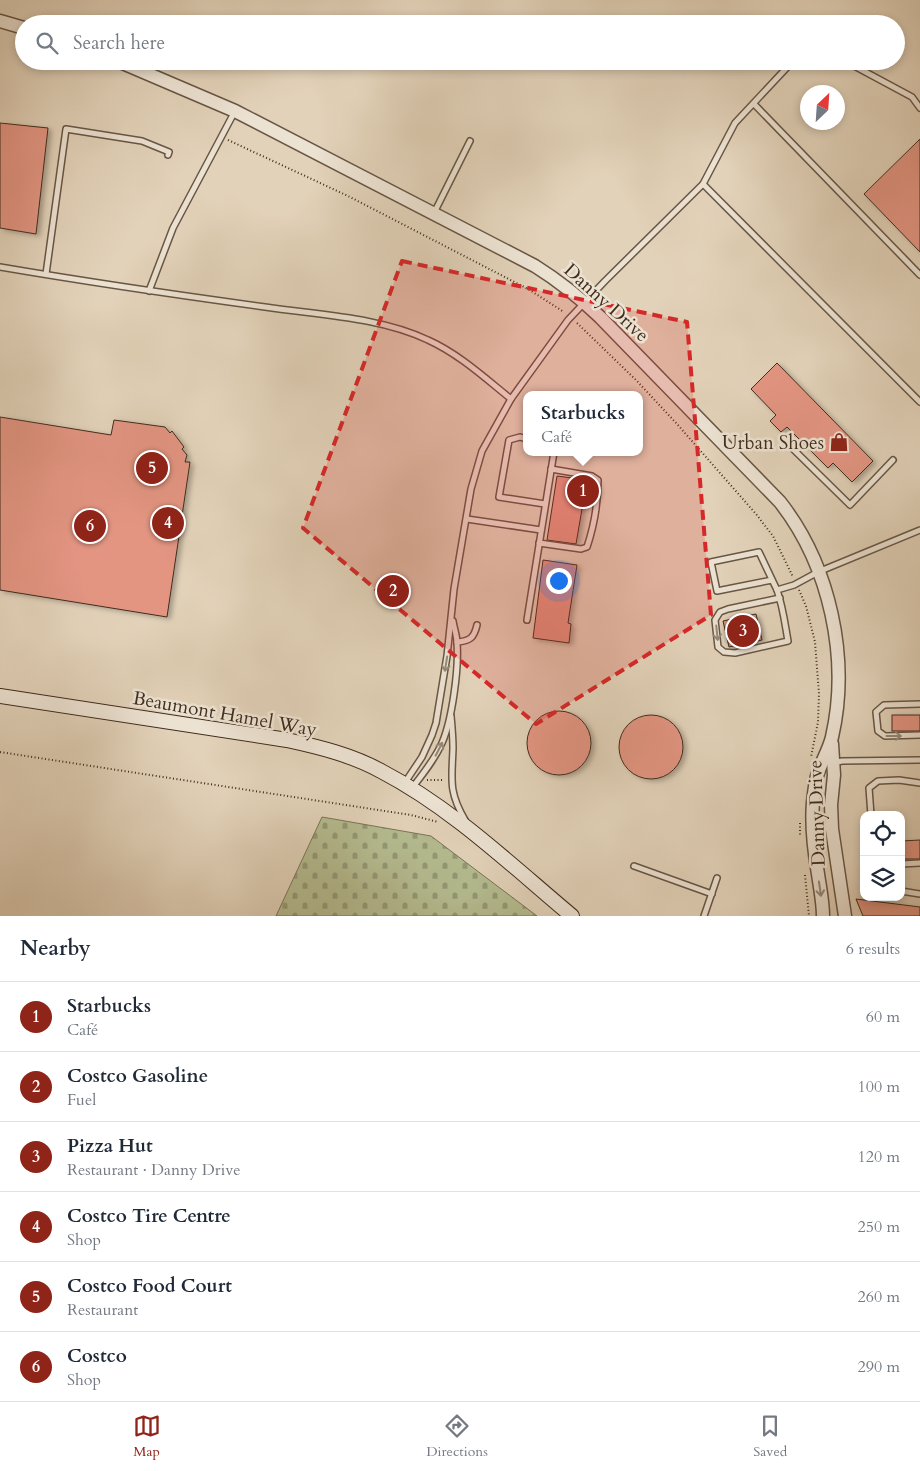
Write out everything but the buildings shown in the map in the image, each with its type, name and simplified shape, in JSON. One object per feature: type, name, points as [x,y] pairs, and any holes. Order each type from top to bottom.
[{"type":"main road","name":"Beaumont Hamel Way","points":[[0,696],[287,740],[318,747],[364,763],[408,787],[477,836],[572,916]]},
{"type":"street","points":[[0,21],[15,25]]},
{"type":"street","name":"Danny Drive","points":[[139,70],[235,111],[535,266],[565,286],[585,302],[770,492],[790,515],[818,572],[832,620],[839,666],[837,712],[832,739],[818,775],[813,802],[814,840],[822,916]]},
{"type":"street","name":"Danny Drive","points":[[832,739],[832,829],[845,916]]},
{"type":"lane","points":[[408,787],[432,735],[447,656],[454,589],[466,519],[475,472],[482,451],[511,399],[568,320],[703,184],[735,123],[785,70]]},
{"type":"lane","points":[[862,70],[912,97],[920,108]]},
{"type":"lane","points":[[754,104],[920,275]]},
{"type":"lane","points":[[149,291],[173,228],[235,111]]},
{"type":"lane","points":[[46,274],[66,129],[142,141],[169,152],[168,155]]},
{"type":"lane","points":[[434,214],[470,141]]},
{"type":"lane","points":[[703,184],[920,402]]},
{"type":"lane","points":[[0,267],[149,291],[359,321],[398,329],[428,340],[447,350],[511,399]]},
{"type":"lane","points":[[523,438],[509,440],[499,497],[546,504]]},
{"type":"lane","points":[[792,448],[850,505],[893,460]]},
{"type":"lane","points":[[527,620],[553,456]]},
{"type":"lane","points":[[539,543],[581,549],[587,547],[591,536],[598,480],[592,476],[551,469]]},
{"type":"lane","points":[[466,519],[541,530]]},
{"type":"lane","points":[[777,590],[794,585],[818,572],[920,530]]},
{"type":"lane","points":[[772,580],[717,591],[711,562],[759,552],[777,590],[780,598],[788,642],[735,653],[724,652],[718,647],[715,620],[720,612],[780,598]]},
{"type":"lane","points":[[451,615],[457,642],[451,711],[453,747],[451,780],[453,794],[459,810],[477,836]]},
{"type":"lane","points":[[457,642],[469,641],[477,625]]},
{"type":"lane","points":[[920,704],[884,704],[876,712],[878,731],[885,736],[920,735]]},
{"type":"lane","points":[[408,787],[434,758],[442,744],[451,711]]},
{"type":"lane","points":[[833,763],[842,760],[920,760]]},
{"type":"lane","points":[[871,811],[869,788],[878,781],[899,780],[920,783]]},
{"type":"lane","points":[[905,864],[920,863]]},
{"type":"lane","points":[[634,866],[712,894]]},
{"type":"lane","points":[[704,916],[717,878]]},
{"type":"lane","points":[[905,892],[920,894]]},
{"type":"path","points":[[221,137],[348,196],[528,289],[561,309]]},
{"type":"path","points":[[586,332],[677,424],[756,514],[773,536],[791,572]]},
{"type":"path","points":[[0,752],[411,815],[441,824]]},
{"type":"path","points":[[426,779],[430,781],[444,780]]},
{"type":"highlighted area","points":[[402,261],[687,322],[711,615],[536,724],[303,528]]},
{"type":"green space","points":[[322,817],[431,836],[537,916],[276,916]]},
{"type":"place","name":"Urban Shoes","points":[[839,442]]},
{"type":"place","name":"Costco Food Court","points":[[152,468]]},
{"type":"place","name":"Starbucks","points":[[583,491]]},
{"type":"place","name":"Costco Tire Centre","points":[[168,523]]},
{"type":"place","name":"Costco","points":[[90,526]]},
{"type":"place","name":"Costco Gasoline","points":[[393,591]]},
{"type":"place","name":"Pizza Hut","points":[[743,631]]}]
